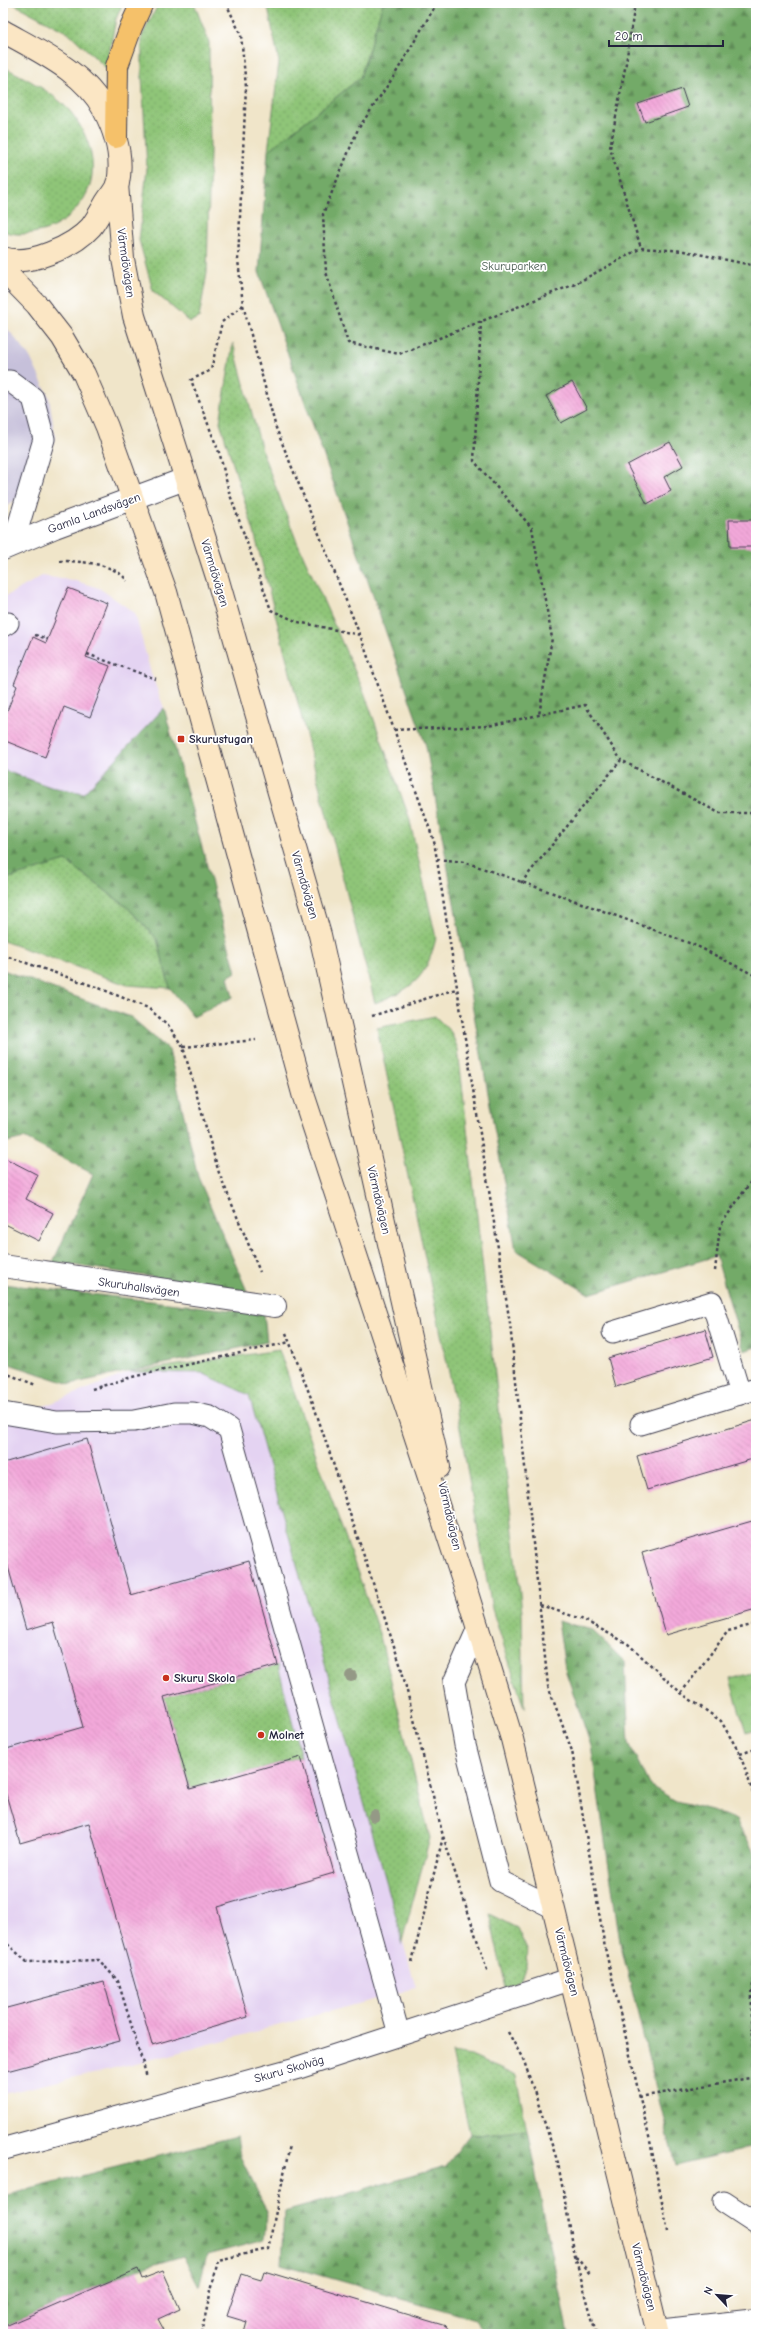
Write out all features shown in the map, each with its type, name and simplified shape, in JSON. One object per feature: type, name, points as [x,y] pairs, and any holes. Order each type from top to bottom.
[{"type":"highway","points":[[116,138],[117,66],[131,27],[142,3]]},
{"type":"main road","points":[[3,30],[53,60],[82,82],[104,108],[116,138],[120,162],[117,184],[90,227],[60,250],[28,259],[3,258]]},
{"type":"main road","name":"Värmdövägen","points":[[117,184],[127,285],[143,347],[217,577],[320,935],[467,1593]]},
{"type":"main road","name":"Värmdövägen","points":[[3,270],[37,305],[62,336],[84,374],[108,428],[166,592],[304,1097],[467,1593],[512,1739],[552,1907],[658,2333]]},
{"type":"street","name":"Gamla Landsvägen","points":[[8,546],[185,479]]},
{"type":"street","name":"Skuruhallsvägen","points":[[3,1266],[275,1306]]},
{"type":"street","name":"Skuru Skolväg","points":[[3,2149],[297,2068],[571,1979]]},
{"type":"street","points":[[658,2333],[756,2320]]},
{"type":"lane","points":[[3,381],[10,381],[33,398],[44,438],[8,546]]},
{"type":"lane","points":[[613,1332],[712,1302],[748,1391],[641,1424]]},
{"type":"lane","points":[[3,1413],[65,1422],[134,1421],[174,1413],[193,1413],[210,1417],[229,1429],[399,2034]]},
{"type":"lane","points":[[478,1628],[454,1682],[465,1745],[500,1881],[552,1907]]},
{"type":"lane","points":[[724,2202],[756,2223]]},
{"type":"path","points":[[226,3],[241,35],[246,87],[238,260],[243,305],[276,428],[360,635],[434,841],[456,989],[510,1324],[548,1686],[572,1752],[605,1948],[668,2234]]},
{"type":"path","points":[[437,3],[394,76],[358,129],[323,214],[326,272],[348,343],[399,354],[575,284],[641,248],[684,252],[756,266]]},
{"type":"path","points":[[635,3],[626,63],[610,148],[641,248]]},
{"type":"path","points":[[243,305],[222,322],[211,370],[191,380],[220,455],[229,492],[271,610],[298,622],[360,635]]},
{"type":"path","points":[[480,321],[474,461],[532,528],[552,638],[539,715]]},
{"type":"path","points":[[52,560],[88,562],[123,575],[130,588]]},
{"type":"path","points":[[87,654],[162,681]]},
{"type":"path","points":[[394,730],[488,726],[585,705],[621,760],[719,813],[756,813]]},
{"type":"path","points":[[520,882],[621,760]]},
{"type":"path","points":[[437,859],[465,862],[587,905],[697,946],[756,976]]},
{"type":"path","points":[[3,955],[99,988],[148,1008],[168,1025],[183,1047],[219,1174],[290,1342],[313,1403],[401,1667],[443,1836],[497,2004],[500,2019],[524,2061],[558,2164],[575,2256],[596,2334]]},
{"type":"path","points":[[372,1016],[456,989]]},
{"type":"path","points":[[183,1047],[258,1040]]},
{"type":"path","points":[[712,1302],[720,1226],[756,1174]]},
{"type":"path","points":[[87,1390],[132,1377],[290,1342]]},
{"type":"path","points":[[3,1374],[10,1375],[38,1386]]},
{"type":"path","points":[[540,1605],[584,1620],[628,1644],[681,1693],[721,1721],[740,1754],[756,1802]]},
{"type":"path","points":[[681,1693],[728,1631],[756,1624]]},
{"type":"path","points":[[740,1754],[756,1749]]},
{"type":"path","points":[[411,1965],[443,1836]]},
{"type":"path","points":[[3,1940],[27,1962],[99,1960],[118,1981],[156,2107]]},
{"type":"path","points":[[639,2097],[756,2077],[752,1998],[752,1981],[756,1974]]},
{"type":"path","points":[[201,2334],[218,2260],[268,2249],[290,2144]]},
{"type":"path","points":[[575,2256],[591,2275]]},
{"type":"shaded area","points":[[3,323],[30,357],[49,397],[55,437],[40,479],[3,510]]},
{"type":"shaded area","points":[[42,576],[76,581],[99,588],[135,613],[151,673],[164,708],[84,793],[51,787],[3,770],[3,598]]},
{"type":"shaded area","name":"Skuru Skola","points":[[131,1372],[202,1373],[249,1395],[416,1988],[166,2056],[3,2094],[3,1422]]},
{"type":"green space","points":[[12,3],[123,3],[116,19],[106,68],[70,34]]},
{"type":"green space","points":[[159,3],[194,3],[209,42],[210,152],[207,273],[199,318],[190,322],[153,291],[139,240],[147,169],[142,77],[142,36]]},
{"type":"green space","points":[[265,3],[383,3],[360,78],[268,151],[279,62],[268,8]]},
{"type":"green space","name":"Skuruparken","points":[[383,3],[756,3],[756,1347],[744,1351],[716,1256],[589,1294],[516,1250],[426,746],[259,272],[268,151],[360,78]]},
{"type":"green space","points":[[3,67],[20,75],[55,97],[69,110],[77,120],[83,132],[91,156],[91,181],[87,193],[80,204],[68,217],[58,224],[48,229],[28,234],[8,233],[3,231]]},
{"type":"green space","points":[[233,343],[263,454],[295,537],[364,692],[409,817],[436,938],[428,964],[416,981],[388,998],[375,1003],[254,532],[220,422]]},
{"type":"green space","points":[[164,708],[236,972],[228,977],[233,997],[193,1017],[170,988],[157,939],[127,907],[66,861],[3,880],[3,770],[51,787],[84,793]]},
{"type":"green space","points":[[66,861],[127,907],[157,939],[170,988],[127,985],[3,941],[3,878]]},
{"type":"green space","points":[[3,970],[131,1017],[169,1050],[198,1177],[247,1291],[53,1262],[93,1174],[24,1138],[3,1143]]},
{"type":"green space","points":[[435,1016],[451,1032],[458,1049],[522,1611],[524,1708],[492,1609],[456,1406],[377,1028]]},
{"type":"green space","points":[[3,1284],[264,1314],[267,1342],[70,1384],[3,1362]]},
{"type":"green space","points":[[279,1350],[380,1636],[430,1838],[401,1945],[401,1934],[249,1395],[202,1373],[131,1372]]},
{"type":"green space","points":[[558,1621],[592,1630],[625,1662],[629,1743],[649,1785],[676,1801],[712,1810],[736,1820],[756,1856],[756,2146],[675,2165],[620,1942],[591,1746],[565,1669]]},
{"type":"green space","points":[[278,1665],[301,1757],[190,1789],[164,1697]]},
{"type":"green space","points":[[756,1672],[756,1730],[746,1733],[730,1679]]},
{"type":"green space","points":[[489,1914],[517,1928],[527,1950],[526,1966],[520,1981],[506,1988]]},
{"type":"green space","points":[[452,2053],[471,2056],[516,2076],[527,2130],[477,2136],[470,2134]]},
{"type":"green space","points":[[527,2130],[568,2334],[485,2334],[475,2319],[281,2264],[284,2212],[446,2166],[470,2134],[477,2136]]},
{"type":"green space","points":[[237,2136],[240,2156],[267,2211],[264,2240],[207,2255],[199,2286],[183,2256],[138,2269],[3,2327],[3,2196]]},
{"type":"building","points":[[682,89],[688,107],[645,122],[638,104]]},
{"type":"building","points":[[572,382],[587,409],[561,423],[546,396]]},
{"type":"building","points":[[670,442],[683,466],[664,477],[671,491],[647,504],[627,465]]},
{"type":"building","points":[[729,520],[756,520],[756,547],[730,547]]},
{"type":"building","points":[[68,588],[107,603],[86,657],[110,666],[90,717],[64,707],[45,757],[3,740],[3,721],[17,686],[14,684],[33,637],[46,643]]},
{"type":"building","points":[[3,1157],[38,1175],[26,1199],[53,1213],[39,1241],[3,1223]]},
{"type":"building","points":[[705,1329],[713,1357],[616,1387],[608,1358]]},
{"type":"building","points":[[756,1420],[756,1458],[647,1490],[637,1456]]},
{"type":"building","points":[[87,1439],[131,1595],[249,1561],[278,1665],[164,1697],[190,1789],[301,1757],[334,1873],[217,1907],[248,2017],[152,2045],[89,1823],[20,1843],[3,1784],[3,1750],[83,1727],[53,1622],[26,1630],[3,1549],[3,1463]]},
{"type":"building","points":[[752,1521],[756,1535],[756,1609],[666,1635],[642,1553]]},
{"type":"building","points":[[104,1982],[120,2041],[3,2072],[3,2009]]},
{"type":"building","points":[[138,2269],[142,2279],[163,2271],[180,2309],[158,2319],[164,2330],[155,2334],[3,2334],[3,2327]]},
{"type":"building","points":[[264,2271],[446,2326],[452,2334],[244,2333],[247,2322],[227,2316],[241,2274],[261,2280]]},
{"type":"place","name":"Skurustugan","points":[[181,739]]},
{"type":"place","name":"Skuru Skola","points":[[166,1678]]},
{"type":"place","name":"Molnet","points":[[261,1735]]}]
